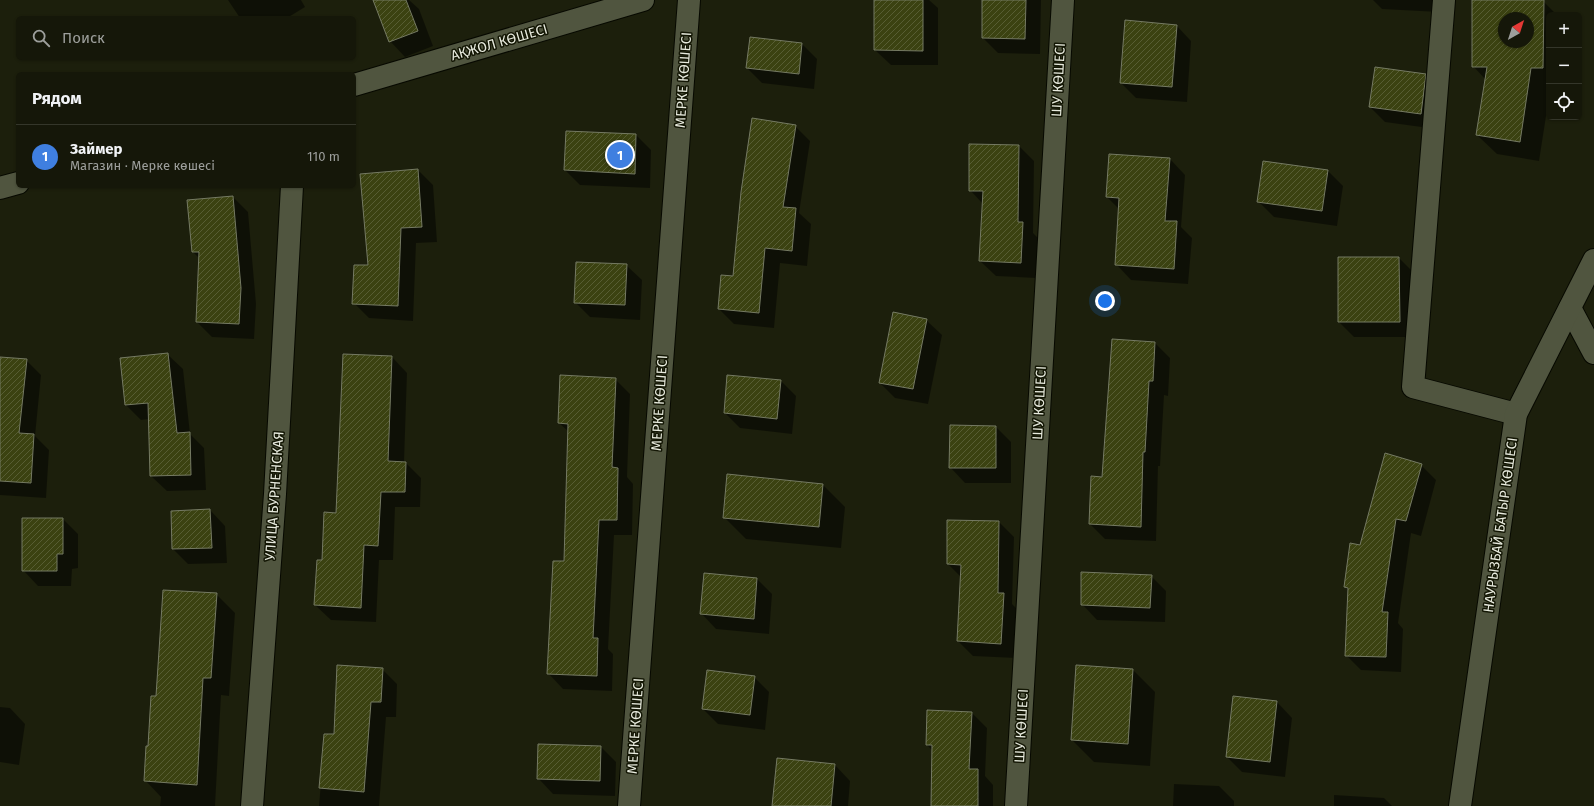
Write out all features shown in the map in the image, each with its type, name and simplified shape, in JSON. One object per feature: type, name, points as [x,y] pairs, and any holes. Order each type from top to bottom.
[{"type":"street","name":"АҚЖОЛ КӨШЕСІ","points":[[356,84],[643,0]]},
{"type":"street","name":"МЕРКЕ КӨШЕСІ","points":[[629,806],[689,0]]},
{"type":"street","name":"ШУ КӨШЕСІ","points":[[1016,806],[1063,0]]},
{"type":"street","points":[[1444,0],[1413,387],[1516,414]]},
{"type":"street","points":[[0,188],[16,184]]},
{"type":"street","name":"УЛИЦА БУРНЕНСКАЯ","points":[[252,806],[275,494],[292,188]]},
{"type":"street","name":"НАУРЫЗБАЙ БАТЫР КӨШЕСІ","points":[[1460,806],[1516,414],[1594,260]]},
{"type":"street","points":[[1570,308],[1594,353]]},
{"type":"building","points":[[373,0],[406,0],[418,31],[389,42]]},
{"type":"building","points":[[874,0],[923,0],[923,51],[874,50]]},
{"type":"building","points":[[982,0],[1026,0],[1025,39],[982,38]]},
{"type":"building","points":[[1472,0],[1544,0],[1543,68],[1531,68],[1520,142],[1476,135],[1487,67],[1472,67]]},
{"type":"building","points":[[1125,20],[1177,25],[1172,87],[1120,83]]},
{"type":"building","points":[[750,37],[802,43],[799,74],[746,68]]},
{"type":"building","points":[[1375,67],[1426,74],[1421,114],[1369,107]]},
{"type":"building","points":[[752,118],[796,125],[783,207],[796,208],[792,251],[765,248],[759,313],[718,309],[721,275],[733,276],[741,192]]},
{"type":"building","points":[[566,131],[636,134],[635,174],[564,170]]},
{"type":"building","points":[[969,144],[1019,145],[1018,222],[1023,222],[1021,263],[979,261],[983,191],[969,191]]},
{"type":"building","points":[[1109,154],[1170,158],[1165,221],[1177,221],[1174,269],[1115,265],[1119,198],[1106,197]]},
{"type":"building","points":[[1263,161],[1328,170],[1322,211],[1257,202]]},
{"type":"building","points":[[418,169],[422,227],[401,228],[398,306],[352,304],[354,265],[368,265],[360,174]]},
{"type":"building","points":[[233,196],[241,288],[239,324],[196,322],[199,252],[192,252],[187,200]]},
{"type":"building","points":[[1338,257],[1399,257],[1400,322],[1338,322]]},
{"type":"building","points":[[576,262],[627,264],[625,305],[574,303]]},
{"type":"building","points":[[893,312],[927,319],[913,389],[879,383]]},
{"type":"building","points":[[1112,339],[1155,342],[1153,381],[1149,381],[1145,452],[1143,452],[1141,527],[1089,524],[1091,476],[1102,477]]},
{"type":"building","points":[[168,353],[177,433],[190,432],[191,475],[150,476],[148,403],[125,405],[120,358]]},
{"type":"building","points":[[343,354],[392,356],[388,461],[406,462],[405,492],[381,492],[378,546],[364,545],[361,608],[314,605],[317,560],[322,560],[324,512],[336,513]]},
{"type":"building","points":[[0,357],[27,359],[19,433],[34,434],[31,483],[0,481]]},
{"type":"building","points":[[560,375],[616,378],[612,467],[618,468],[617,520],[599,520],[593,638],[598,638],[597,676],[547,674],[553,561],[564,561],[568,424],[558,423]]},
{"type":"building","points":[[727,375],[781,380],[777,419],[724,413]]},
{"type":"building","points":[[950,425],[996,426],[996,468],[949,468]]},
{"type":"building","points":[[1385,453],[1422,464],[1406,521],[1396,519],[1382,612],[1388,612],[1386,657],[1345,656],[1348,588],[1344,587],[1350,543],[1360,545]]},
{"type":"building","points":[[727,474],[823,484],[819,527],[723,518]]},
{"type":"building","points":[[210,509],[212,548],[172,549],[171,511]]},
{"type":"building","points":[[22,518],[63,518],[63,554],[57,554],[57,571],[22,571]]},
{"type":"building","points":[[947,520],[999,521],[998,593],[1004,593],[1001,644],[957,641],[961,565],[947,564]]},
{"type":"building","points":[[1081,572],[1152,575],[1150,608],[1081,605]]},
{"type":"building","points":[[704,573],[757,578],[754,619],[700,614]]},
{"type":"building","points":[[163,590],[217,593],[211,678],[203,678],[197,785],[144,781],[151,696],[156,696]]},
{"type":"building","points":[[337,665],[383,668],[381,702],[371,702],[364,792],[319,788],[324,734],[334,734]]},
{"type":"building","points":[[1076,665],[1133,669],[1128,744],[1071,740]]},
{"type":"building","points":[[707,670],[755,676],[750,715],[702,709]]},
{"type":"building","points":[[1233,696],[1277,701],[1270,762],[1226,757]]},
{"type":"building","points":[[927,710],[972,712],[969,769],[978,769],[978,806],[931,806],[932,745],[926,745]]},
{"type":"building","points":[[538,744],[601,746],[600,781],[537,779]]},
{"type":"building","points":[[777,758],[835,764],[831,806],[772,806]]},
{"type":"place","name":"Займер","points":[[620,155]]}]
